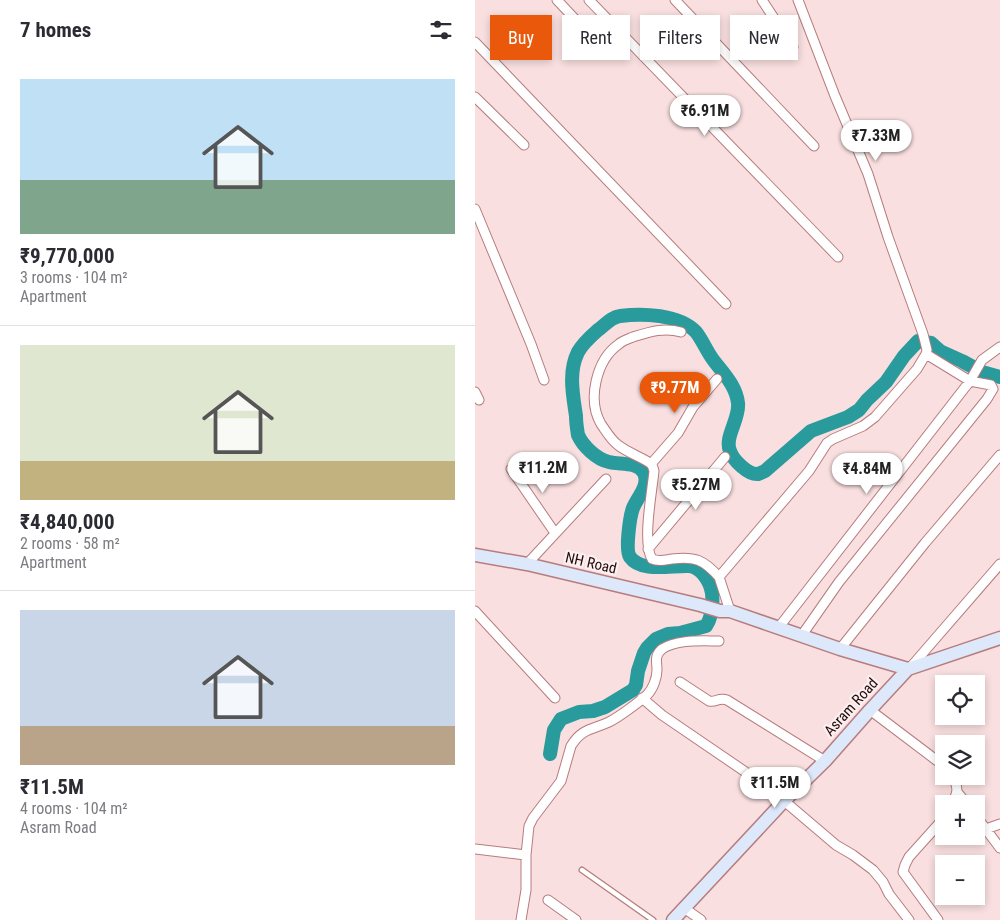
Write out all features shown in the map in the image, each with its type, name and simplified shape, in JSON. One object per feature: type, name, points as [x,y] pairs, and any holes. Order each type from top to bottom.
[{"type":"main road","name":"NH Road","points":[[475,555],[527,564],[725,611]]},
{"type":"main road","points":[[725,611],[909,669],[1000,638]]},
{"type":"main road","name":"Asram Road","points":[[673,920],[784,801],[825,761],[909,669]]},
{"type":"street","points":[[557,0],[571,15]]},
{"type":"street","points":[[589,0],[838,257]]},
{"type":"street","points":[[675,0],[814,146]]},
{"type":"street","points":[[761,0],[771,15]]},
{"type":"street","points":[[719,577],[809,471],[827,443],[863,426],[875,417],[917,369],[927,352],[923,334],[888,237],[868,174],[835,96],[798,0]]},
{"type":"street","points":[[475,42],[726,304]]},
{"type":"street","points":[[475,97],[524,145]]},
{"type":"street","points":[[475,209],[544,380]]},
{"type":"street","points":[[681,332],[667,329],[638,336],[619,344],[604,360],[599,373],[594,398],[599,419],[617,444],[629,453],[651,464],[654,471],[648,528],[648,549],[652,560],[696,559],[708,566],[719,577],[725,611]]},
{"type":"street","points":[[779,628],[972,378],[982,360],[1000,347]]},
{"type":"street","points":[[801,635],[839,582],[987,400],[993,389],[991,384],[972,378],[927,352]]},
{"type":"street","points":[[651,464],[678,433],[693,407],[717,379]]},
{"type":"street","points":[[840,648],[925,543],[1000,455]]},
{"type":"street","points":[[648,549],[725,457]]},
{"type":"street","points":[[511,469],[555,534]]},
{"type":"street","points":[[527,564],[606,479]]},
{"type":"street","points":[[909,669],[1000,564]]},
{"type":"street","points":[[475,611],[555,698]]},
{"type":"street","points":[[521,920],[526,890],[522,854],[528,832],[531,822],[561,781],[574,741],[581,733],[610,721],[648,694],[653,685],[657,670],[655,660],[662,649],[671,645],[692,641],[719,641]]},
{"type":"street","points":[[680,682],[709,701],[712,702],[721,698],[727,700],[825,761]]},
{"type":"street","points":[[642,698],[662,715],[769,788],[837,845],[873,870],[909,920]]},
{"type":"street","points":[[870,710],[935,759]]},
{"type":"street","points":[[956,785],[958,793]]},
{"type":"street","points":[[1000,824],[986,829],[1000,848]]},
{"type":"street","points":[[935,828],[909,857],[903,872],[938,920]]},
{"type":"street","points":[[475,849],[522,854]]},
{"type":"street","points":[[548,900],[576,920]]},
{"type":"street","points":[[684,908],[701,920]]},
{"type":"lane","points":[[582,870],[653,920]]},
{"type":"waterway","points":[[550,754],[554,730],[561,719],[579,712],[593,711],[605,707],[633,690],[647,648],[656,639],[668,634],[706,626],[712,610],[711,588],[707,579],[697,569],[689,566],[649,567],[635,562],[630,557],[628,541],[631,518],[633,508],[644,487],[644,473],[633,465],[609,462],[599,458],[587,448],[578,435],[573,392],[573,367],[580,349],[598,330],[617,317],[649,315],[680,321],[696,332],[735,391],[738,409],[730,434],[730,451],[734,459],[741,466],[754,474],[765,471],[811,431],[848,417],[859,410],[886,382],[904,356],[918,341],[931,343],[940,351],[982,372],[1000,377]]}]
